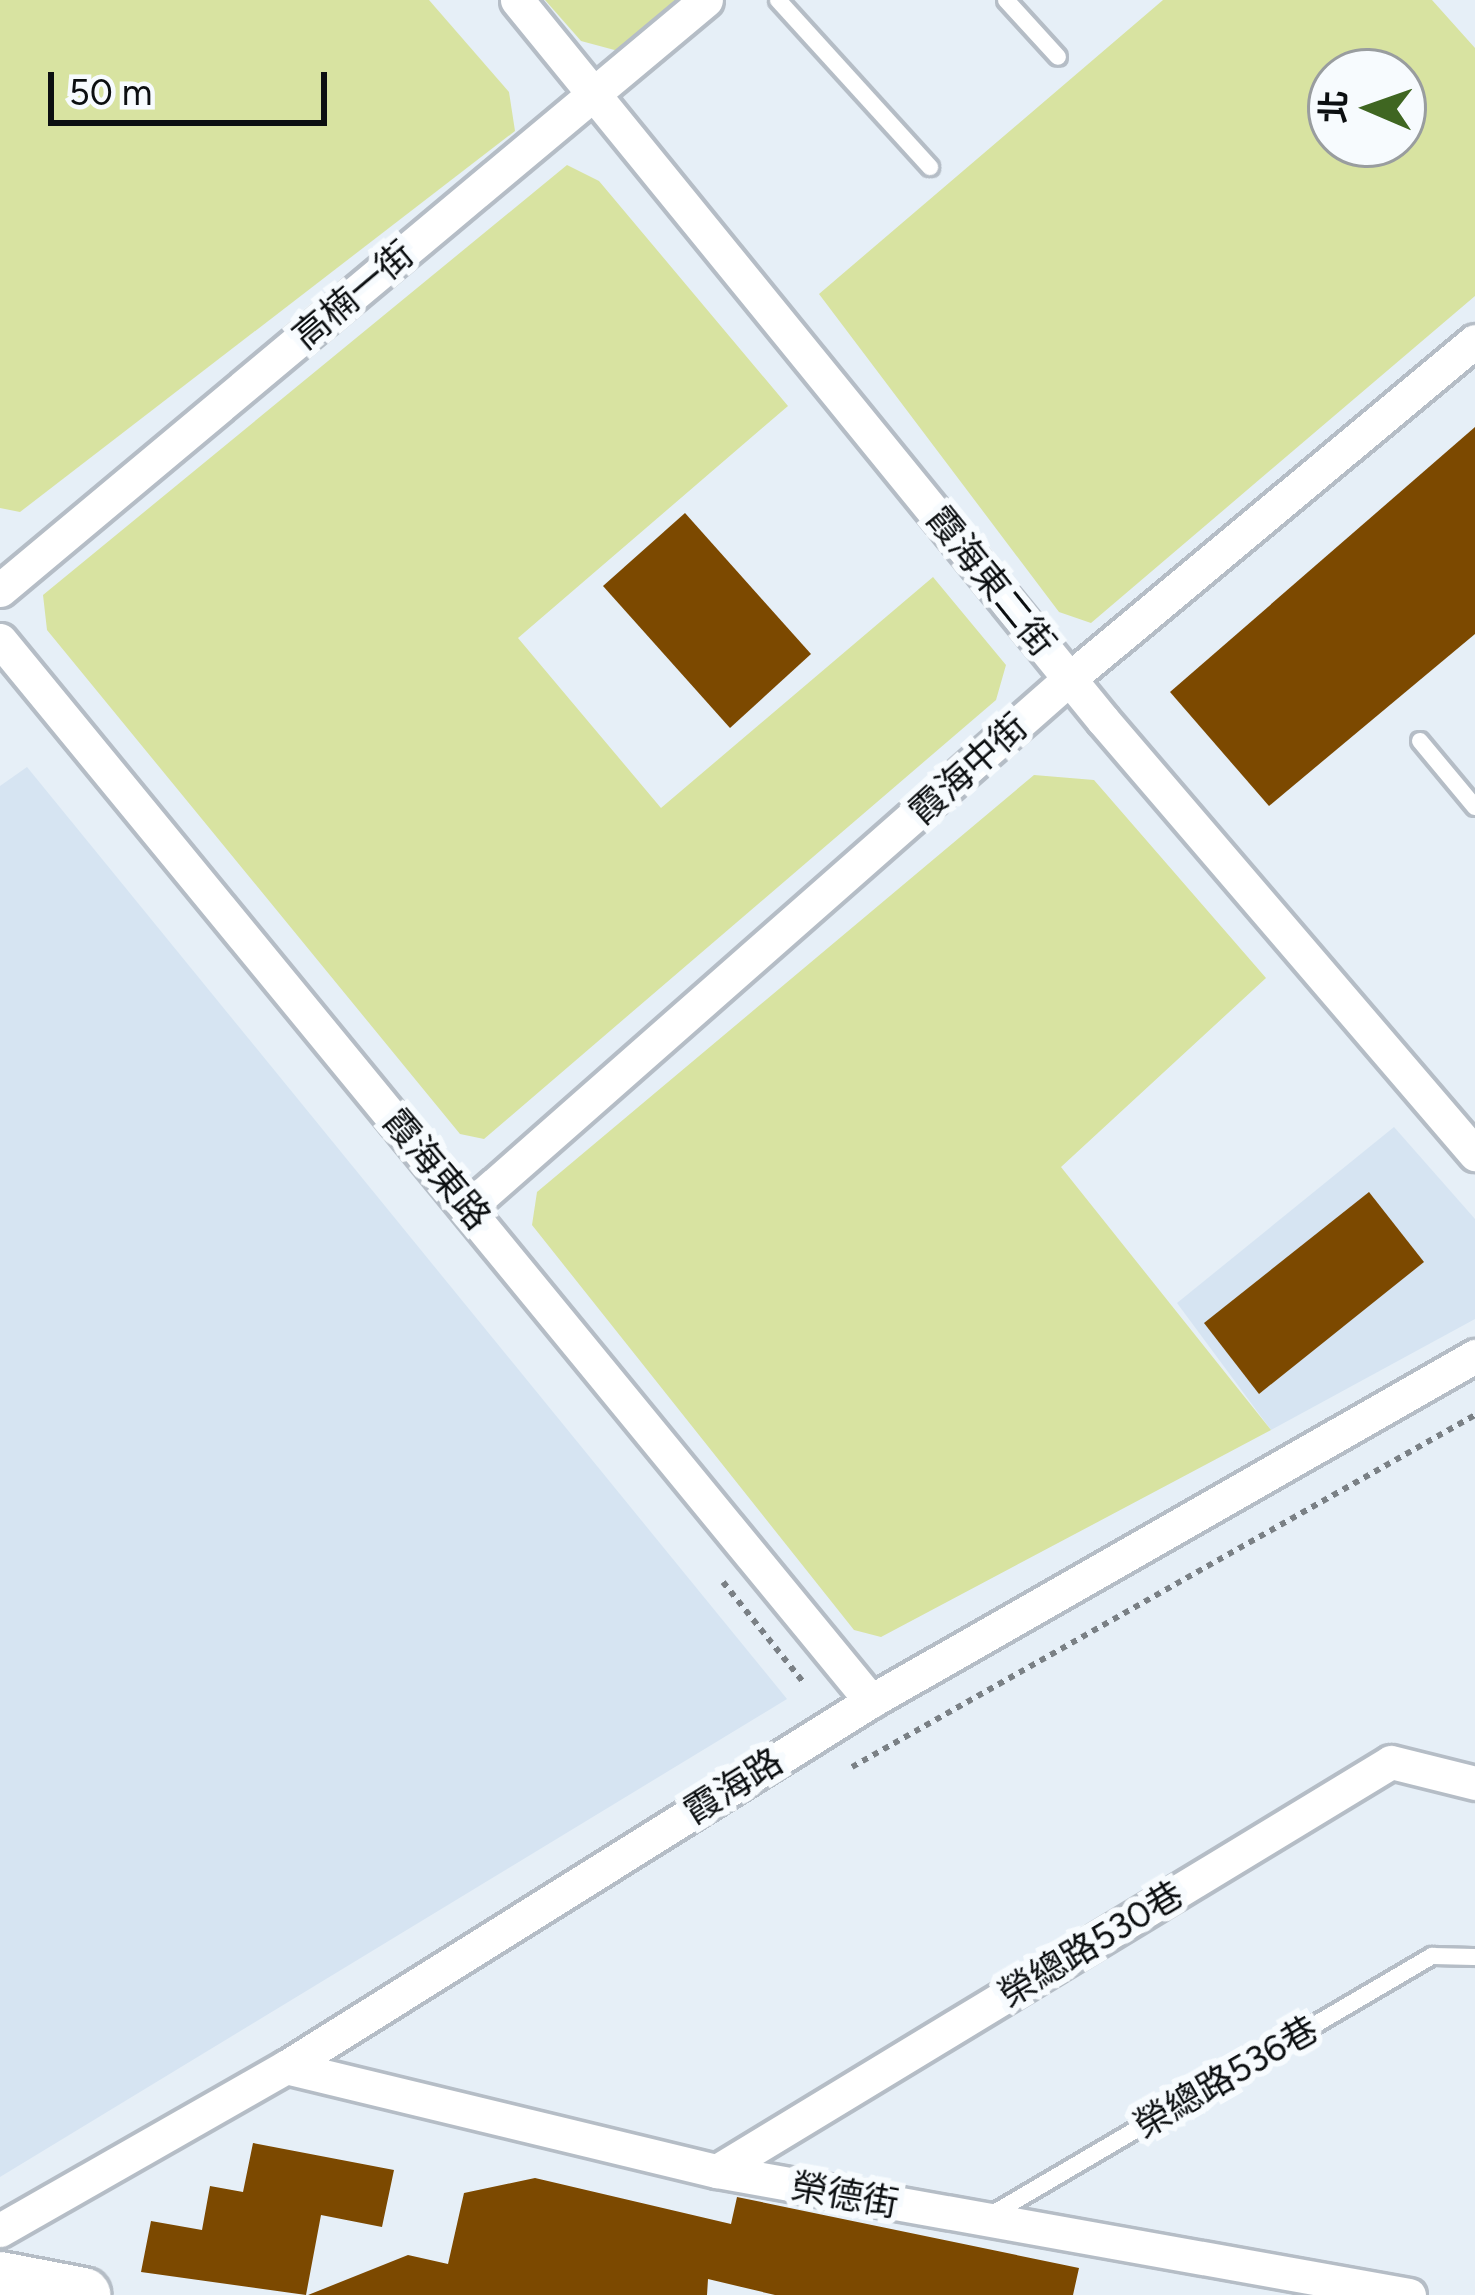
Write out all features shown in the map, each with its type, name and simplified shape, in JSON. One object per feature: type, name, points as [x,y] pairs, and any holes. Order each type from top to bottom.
[{"type":"main road","points":[[0,2279],[83,2295]]},
{"type":"street","name":"霞海東二街","points":[[518,0],[597,90],[1070,679],[1475,1154]]},
{"type":"street","name":"高楠一街","points":[[3,583],[706,0]]},
{"type":"street","name":"霞海中街","points":[[469,1207],[1070,679],[1475,340]]},
{"type":"street","name":"霞海東路","points":[[0,640],[872,1701]]},
{"type":"street","name":"霞海路","points":[[0,2230],[286,2067],[872,1701],[1475,1356]]},
{"type":"street","name":"榮總路530巷","points":[[717,2171],[1391,1762],[1475,1783]]},
{"type":"street","name":"榮德街","points":[[286,2067],[717,2171],[1409,2295]]},
{"type":"lane","points":[[778,0],[930,167]]},
{"type":"lane","points":[[1006,0],[1058,57]]},
{"type":"lane","points":[[1420,740],[1475,807]]},
{"type":"lane","name":"榮總路536巷","points":[[983,2220],[1432,1956],[1475,1958]]},
{"type":"path","points":[[852,1767],[1475,1415]]},
{"type":"shaded area","points":[[27,767],[787,1699],[0,2177],[0,786]]},
{"type":"shaded area","points":[[1394,1127],[1475,1219],[1475,1319],[1271,1430],[1177,1303]]},
{"type":"green space","points":[[0,0],[429,0],[509,92],[515,131],[20,512],[0,508]]},
{"type":"green space","points":[[545,0],[684,0],[622,52],[581,41]]},
{"type":"green space","points":[[1163,0],[1432,0],[1475,48],[1475,296],[1091,623],[1059,612],[819,294]]},
{"type":"green space","points":[[567,165],[599,181],[788,406],[518,638],[661,808],[933,577],[1006,665],[996,700],[484,1139],[460,1134],[47,630],[43,595]]},
{"type":"green space","points":[[1034,775],[1094,780],[1266,978],[1061,1167],[1271,1430],[881,1637],[854,1630],[532,1225],[537,1192]]},
{"type":"building","points":[[1475,427],[1475,634],[1269,806],[1170,692]]},
{"type":"building","points":[[685,513],[811,654],[730,728],[603,586]]},
{"type":"building","points":[[1369,1192],[1424,1262],[1259,1394],[1204,1323]]},
{"type":"building","points":[[253,2143],[394,2170],[382,2227],[321,2215],[306,2295],[141,2272],[151,2221],[202,2230],[210,2186],[243,2192]]},
{"type":"building","points":[[535,2178],[731,2224],[737,2197],[1079,2268],[1073,2295],[775,2295],[708,2279],[707,2295],[308,2295],[408,2255],[448,2264],[464,2193]]}]
